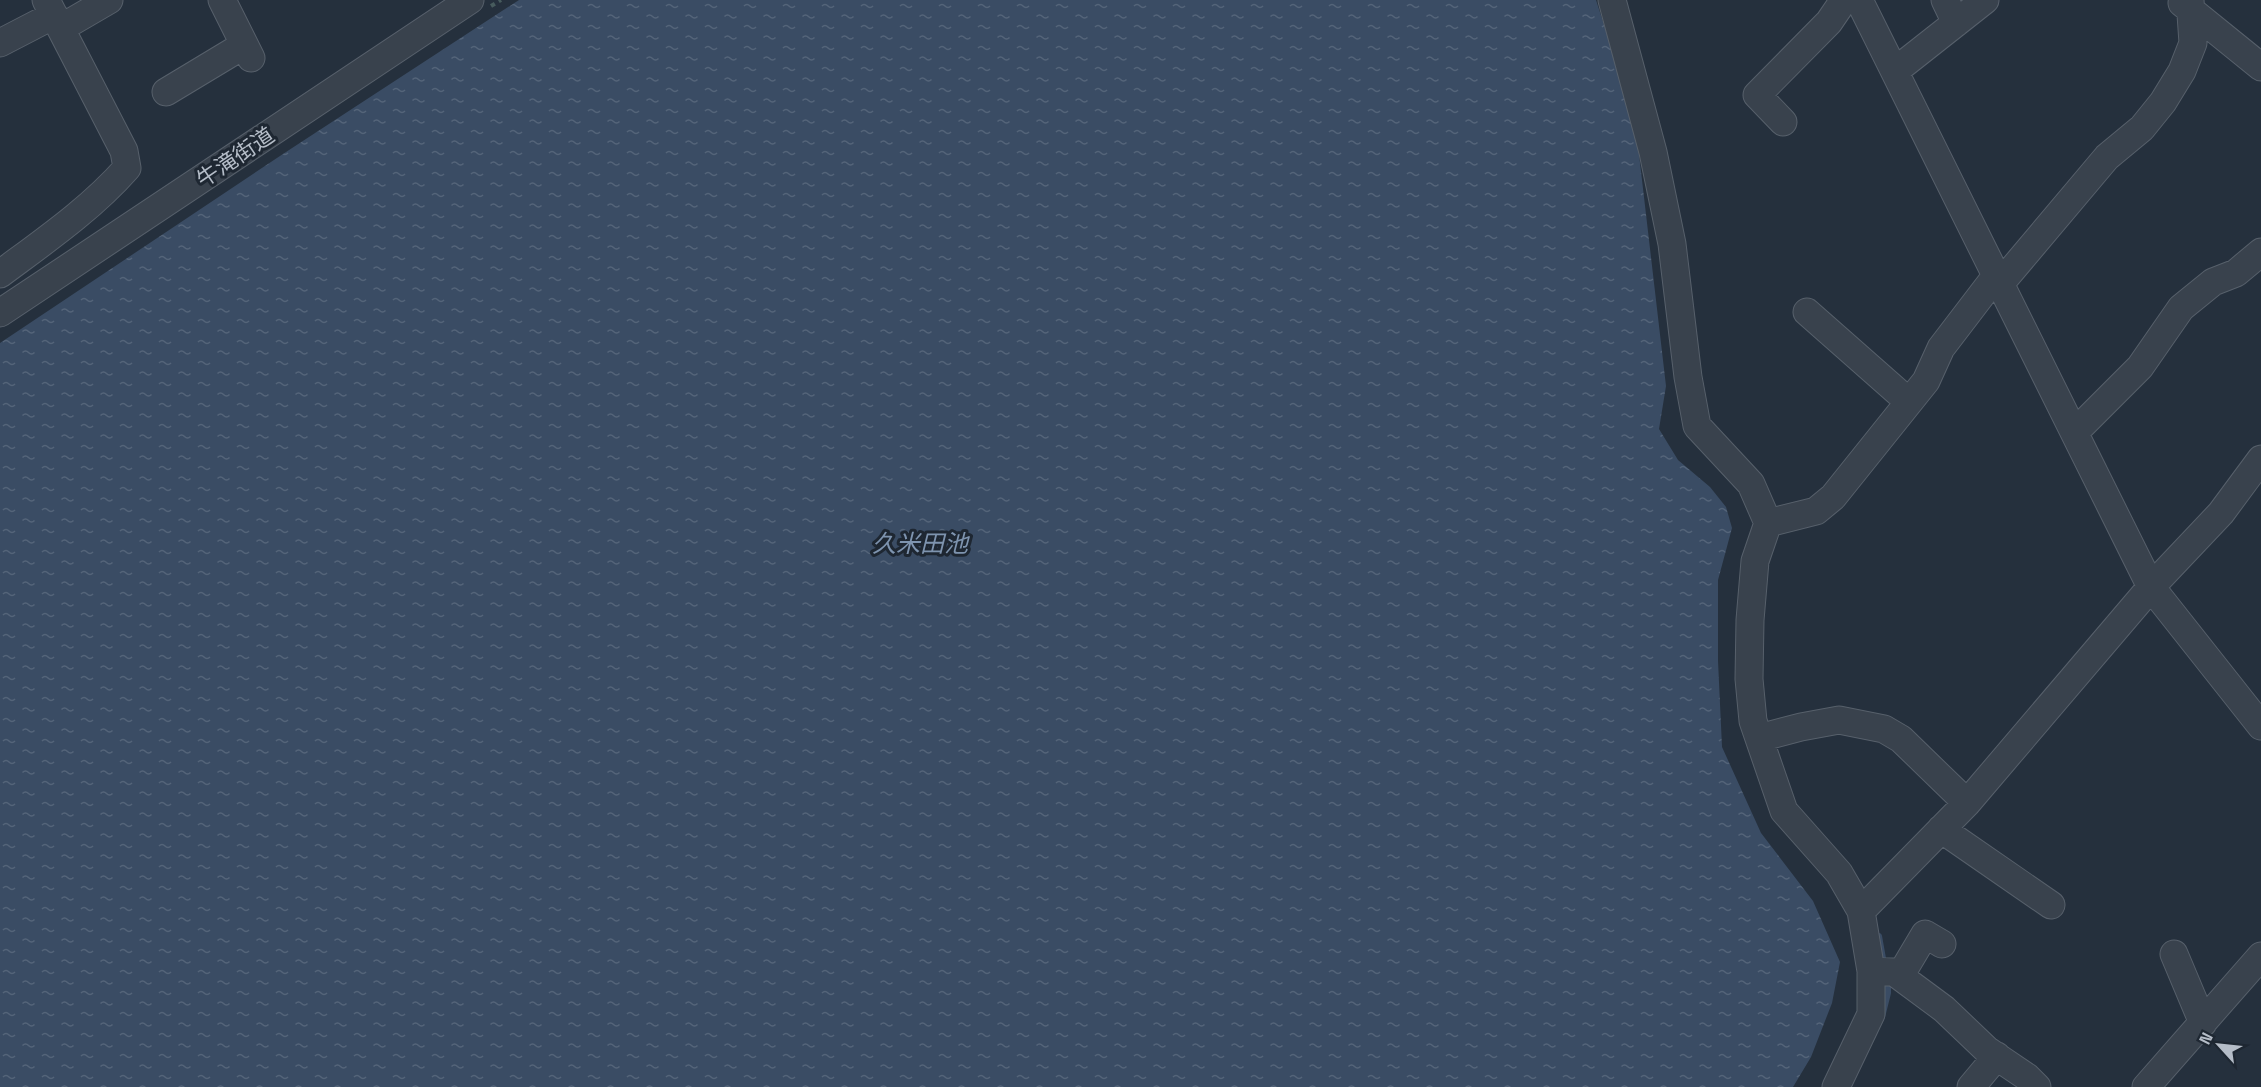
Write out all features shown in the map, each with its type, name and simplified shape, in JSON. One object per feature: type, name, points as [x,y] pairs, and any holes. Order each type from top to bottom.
[{"type":"street","points":[[0,43],[53,14],[109,0]]},
{"type":"street","points":[[166,92],[248,52],[222,0]]},
{"type":"street","name":"牛滝街道","points":[[0,313],[470,0]]},
{"type":"street","points":[[1612,0],[1653,152],[1672,244],[1688,377],[1697,426],[1751,484],[1768,524],[1755,561],[1750,620],[1749,679],[1753,721],[1784,811],[1839,873],[1861,911],[1870,970],[1871,1014],[1836,1087]]},
{"type":"street","points":[[1783,122],[1756,95],[1829,22],[1844,0]]},
{"type":"street","points":[[1859,0],[2151,587],[2261,726]]},
{"type":"street","points":[[1895,72],[1951,11],[1985,0]]},
{"type":"street","points":[[1768,524],[1816,511],[1833,497],[1926,381],[1941,348],[1998,280],[2107,157],[2142,129],[2163,102],[2182,71],[2193,43],[2185,2]]},
{"type":"street","points":[[2185,2],[2261,68]]},
{"type":"street","points":[[0,274],[44,243],[115,182],[127,168],[124,151],[53,14]]},
{"type":"street","points":[[2075,432],[2140,367],[2181,308],[2213,282],[2235,273],[2261,252]]},
{"type":"street","points":[[1807,312],[1909,402]]},
{"type":"street","points":[[1861,911],[1967,803],[2151,587],[2221,513],[2259,464]]},
{"type":"street","points":[[1759,738],[1839,720],[1884,729],[1900,739],[1967,803]]},
{"type":"street","points":[[1941,829],[2051,905]]},
{"type":"street","points":[[1900,976],[1925,934],[1942,944]]},
{"type":"street","points":[[2174,954],[2203,1023]]},
{"type":"street","points":[[2146,1087],[2261,956]]},
{"type":"street","points":[[1870,970],[1894,972],[1900,976],[1944,1009],[1997,1056],[2037,1087]]},
{"type":"street","points":[[1971,1087],[1997,1056]]},
{"type":"water","name":"久米田池","points":[[519,0],[1596,0],[1635,120],[1666,386],[1659,429],[1678,460],[1710,487],[1726,507],[1732,528],[1718,580],[1718,661],[1722,747],[1761,833],[1813,901],[1840,962],[1832,1003],[1811,1057],[1793,1087],[0,1087],[0,343]]},
{"type":"waterway","points":[[1879,936],[1884,964]]},
{"type":"waterway","points":[[1882,1017],[1888,993],[1888,980]]}]
